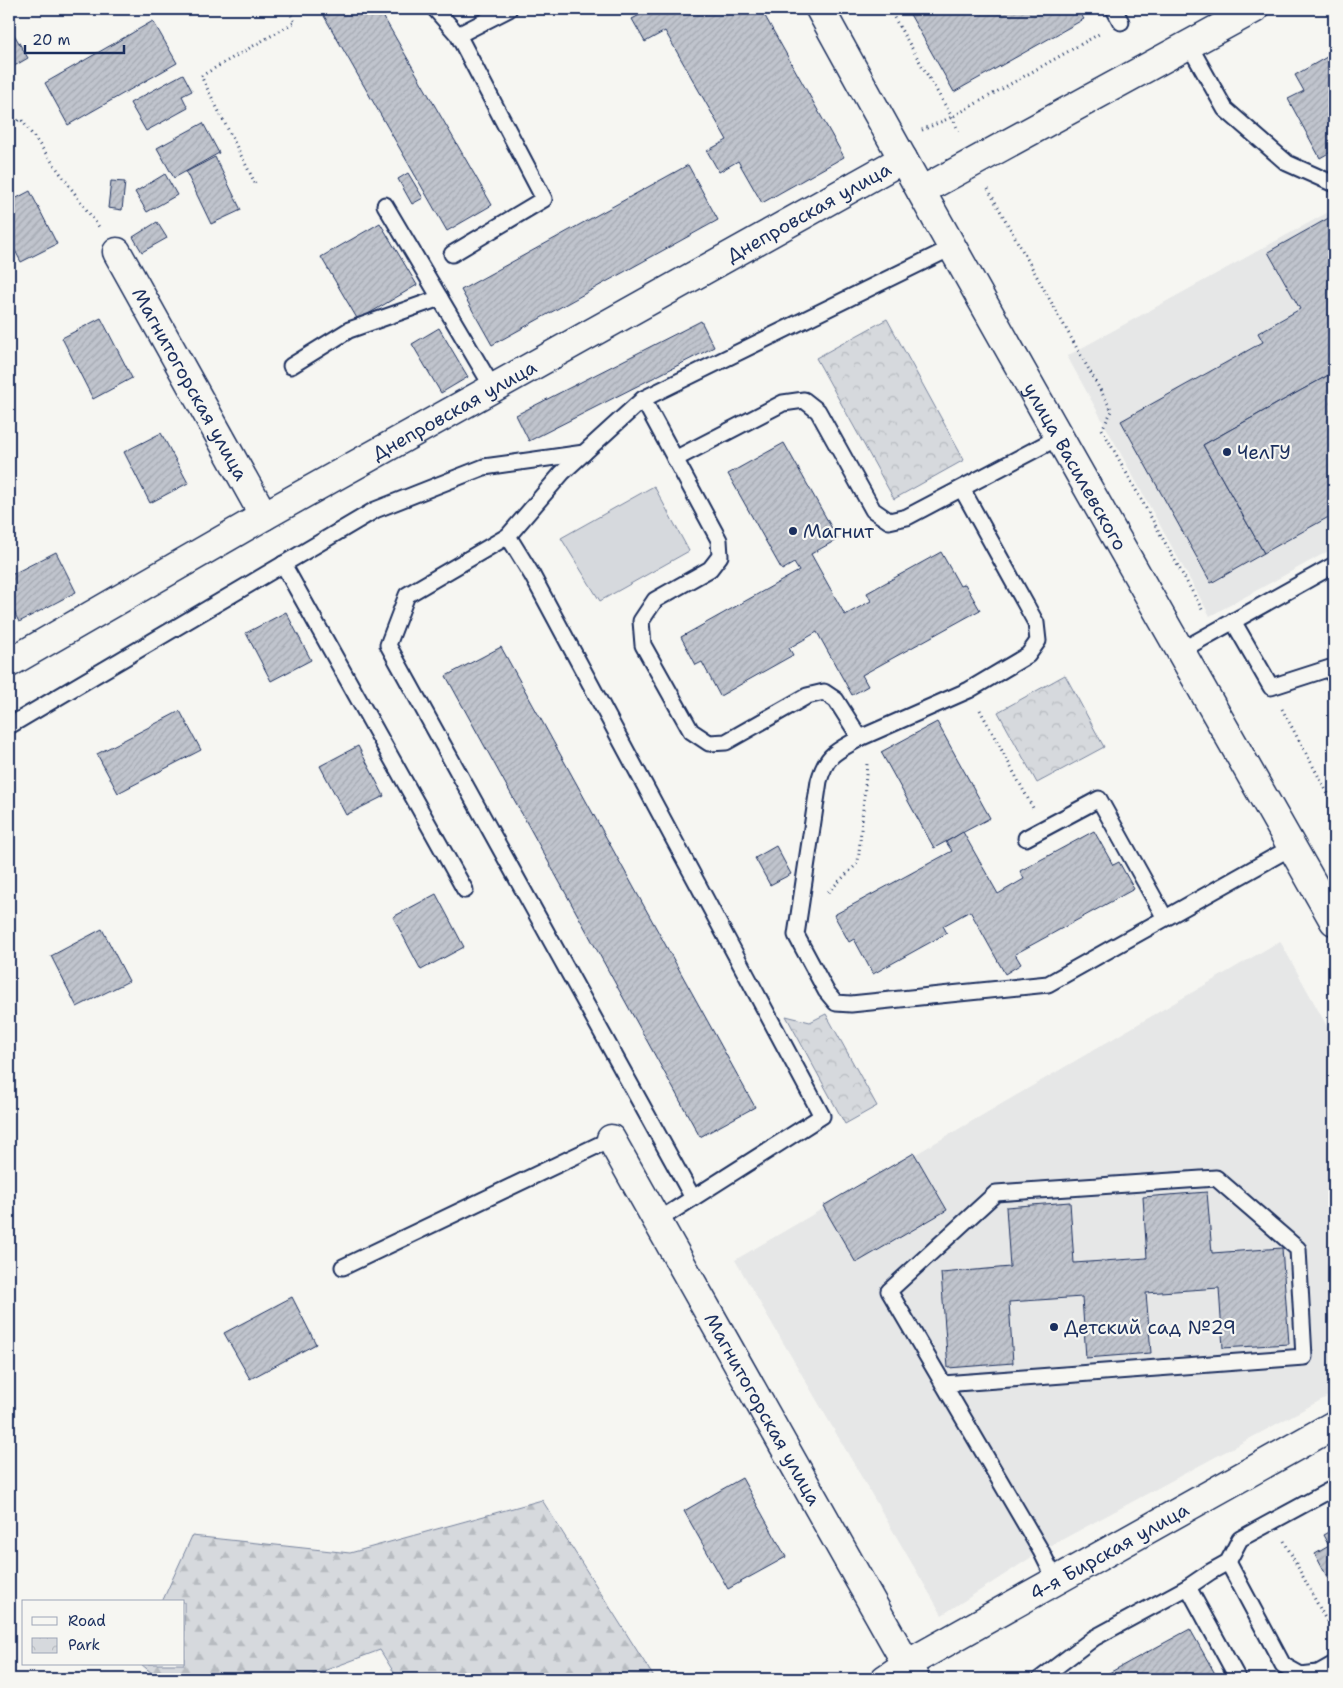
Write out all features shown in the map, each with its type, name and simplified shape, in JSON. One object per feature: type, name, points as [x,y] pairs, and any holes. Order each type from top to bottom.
[{"type":"street","name":"улица Василевского","points":[[820,9],[1059,437],[1334,921]]},
{"type":"street","points":[[921,191],[1254,9]]},
{"type":"street","name":"Днепровская улица","points":[[9,663],[264,516],[493,388],[898,150]]},
{"type":"street","name":"Магнитогорская улица","points":[[117,252],[264,516]]},
{"type":"street","name":"Магнитогорская улица","points":[[611,1139],[911,1672]]},
{"type":"street","name":"4-я Бирская улица","points":[[885,1679],[911,1672],[1056,1581],[1334,1425]]},
{"type":"lane","points":[[435,9],[458,35],[544,198],[452,254]]},
{"type":"lane","points":[[458,35],[509,9]]},
{"type":"lane","points":[[1189,45],[1224,109],[1287,163],[1334,184]]},
{"type":"lane","points":[[385,205],[493,388]]},
{"type":"lane","points":[[693,1198],[388,645],[407,595],[508,536],[562,473],[643,399],[953,247]]},
{"type":"lane","points":[[291,366],[350,330],[440,298]]},
{"type":"lane","points":[[643,399],[720,540],[720,556],[710,569],[655,600],[641,621],[643,645],[691,731],[708,743],[726,742],[807,696],[824,692],[836,700],[865,736]]},
{"type":"lane","points":[[675,459],[783,403],[804,400],[818,411],[873,510],[889,521],[907,517],[1059,437]]},
{"type":"lane","points":[[9,726],[375,510],[484,467],[585,453]]},
{"type":"lane","points":[[962,488],[1036,622],[1038,641],[1028,655],[969,690],[865,736],[834,753],[824,765],[819,781],[796,935],[826,991],[836,1003],[851,1004],[1048,984],[1292,847]]},
{"type":"lane","points":[[508,536],[532,575],[822,1116],[657,1221]]},
{"type":"lane","points":[[284,564],[464,890]]},
{"type":"lane","points":[[1180,651],[1334,565]]},
{"type":"lane","points":[[1233,621],[1271,687],[1330,668],[1334,676]]},
{"type":"lane","points":[[1026,838],[1099,799],[1165,918]]},
{"type":"lane","points":[[344,1267],[611,1139]]},
{"type":"lane","points":[[943,1384],[1304,1357],[1298,1249],[1216,1178],[996,1193],[889,1291],[943,1384],[1041,1551],[1056,1581]]},
{"type":"lane","points":[[1040,1679],[1094,1638],[1188,1587],[1228,1562],[1240,1539],[1334,1488]]},
{"type":"lane","points":[[1228,1562],[1283,1665],[1301,1675],[1318,1673],[1334,1664]]},
{"type":"lane","points":[[1188,1587],[1238,1679]]},
{"type":"path","points":[[255,183],[201,76],[295,22],[288,9]]},
{"type":"path","points":[[889,9],[952,117],[973,162],[1112,411],[1102,429],[1215,631]]},
{"type":"path","points":[[898,150],[1118,15]]},
{"type":"path","points":[[9,125],[21,119],[117,252]]},
{"type":"path","points":[[1271,687],[1334,805]]},
{"type":"path","points":[[969,690],[1044,828]]},
{"type":"path","points":[[798,923],[858,863],[865,736]]},
{"type":"path","points":[[1273,1521],[1334,1635]]},
{"type":"shaded area","name":"ЧелГУ","points":[[1334,209],[1334,548],[1210,616],[1067,356]]},
{"type":"shaded area","name":"Детский сад №29","points":[[1280,941],[1334,1039],[1334,1393],[1041,1551],[942,1615],[735,1260]]},
{"type":"green space","points":[[887,319],[964,460],[894,499],[816,358]]},
{"type":"green space","points":[[654,486],[689,551],[600,601],[561,538]]},
{"type":"green space","points":[[1065,675],[1104,747],[1037,783],[998,712]]},
{"type":"green space","points":[[826,1014],[877,1106],[845,1124],[786,1016],[810,1022]]},
{"type":"green space","points":[[542,1500],[655,1679],[398,1679],[380,1650],[302,1679],[159,1679],[143,1666],[185,1666],[185,1600],[163,1600],[192,1536],[350,1553]]},
{"type":"building","points":[[320,9],[379,9],[492,205],[447,231]]},
{"type":"building","points":[[651,9],[761,9],[844,157],[762,203],[738,161],[719,172],[707,151],[727,140],[665,31],[645,42],[632,19]]},
{"type":"building","points":[[907,9],[1077,9],[1084,19],[954,92]]},
{"type":"building","points":[[153,21],[177,63],[68,125],[45,83]]},
{"type":"building","points":[[9,26],[28,58],[9,69]]},
{"type":"building","points":[[1334,53],[1334,150],[1320,158],[1288,99],[1304,91],[1295,75]]},
{"type":"building","points":[[183,74],[192,91],[182,96],[188,108],[146,131],[130,103]]},
{"type":"building","points":[[203,123],[219,153],[174,178],[157,148]]},
{"type":"building","points":[[215,157],[241,210],[211,224],[186,172]]},
{"type":"building","points":[[688,165],[718,220],[492,345],[461,290]]},
{"type":"building","points":[[408,173],[423,198],[412,204],[398,179]]},
{"type":"building","points":[[165,174],[177,195],[147,212],[135,192]]},
{"type":"building","points":[[111,181],[125,182],[122,210],[108,208]]},
{"type":"building","points":[[30,191],[57,244],[21,262],[9,239],[9,202]]},
{"type":"building","points":[[1334,215],[1334,372],[1203,445],[1264,553],[1211,583],[1121,421],[1263,342],[1258,333],[1300,309],[1268,252]]},
{"type":"building","points":[[157,222],[167,238],[142,252],[133,237]]},
{"type":"building","points":[[380,223],[417,285],[358,320],[321,257]]},
{"type":"building","points":[[101,318],[132,378],[93,399],[62,338]]},
{"type":"building","points":[[701,321],[714,347],[529,441],[516,415]]},
{"type":"building","points":[[439,328],[468,377],[441,393],[412,344]]},
{"type":"building","points":[[1334,372],[1334,514],[1264,553],[1203,445]]},
{"type":"building","points":[[161,433],[188,483],[150,503],[124,452]]},
{"type":"building","points":[[784,443],[838,539],[811,554],[845,615],[871,601],[867,593],[941,552],[960,586],[965,584],[980,610],[862,675],[868,686],[852,695],[817,632],[789,648],[793,655],[720,696],[702,662],[696,665],[681,637],[799,571],[794,563],[782,570],[728,474]]},
{"type":"building","points":[[56,552],[76,592],[19,622],[9,602],[9,576]]},
{"type":"building","points":[[286,612],[311,660],[271,681],[246,633]]},
{"type":"building","points":[[501,647],[755,1107],[700,1137],[446,676]]},
{"type":"building","points":[[180,711],[201,750],[118,793],[97,754]]},
{"type":"building","points":[[937,722],[990,818],[934,848],[881,752]]},
{"type":"building","points":[[358,746],[384,796],[346,815],[320,766]]},
{"type":"building","points":[[1094,831],[1113,865],[1119,862],[1134,889],[1015,954],[1021,964],[1005,974],[970,911],[943,926],[947,933],[873,974],[854,939],[849,942],[834,915],[952,851],[946,842],[963,832],[998,894],[1024,879],[1020,871]]},
{"type":"building","points":[[776,846],[791,874],[770,885],[755,858]]},
{"type":"building","points":[[436,894],[464,947],[421,970],[393,917]]},
{"type":"building","points":[[102,929],[129,981],[77,1007],[51,956]]},
{"type":"building","points":[[914,1153],[947,1210],[856,1263],[823,1206]]},
{"type":"building","points":[[1207,1192],[1212,1253],[1282,1248],[1289,1344],[1223,1348],[1219,1288],[1146,1293],[1151,1353],[1086,1358],[1082,1297],[1009,1302],[1013,1363],[948,1368],[941,1273],[1010,1267],[1006,1207],[1070,1202],[1074,1263],[1147,1258],[1143,1197]]},
{"type":"building","points":[[292,1297],[316,1344],[250,1379],[224,1333]]},
{"type":"building","points":[[742,1478],[786,1557],[728,1589],[684,1511]]},
{"type":"building","points":[[1334,1529],[1334,1590],[1315,1554],[1329,1546],[1323,1535]]},
{"type":"building","points":[[1190,1629],[1218,1679],[1098,1679],[1142,1655]]},
{"type":"place","name":"ЧелГУ","points":[[1227,452]]},
{"type":"place","name":"Магнит","points":[[793,531]]},
{"type":"place","name":"Детский сад №29","points":[[1054,1327]]}]
